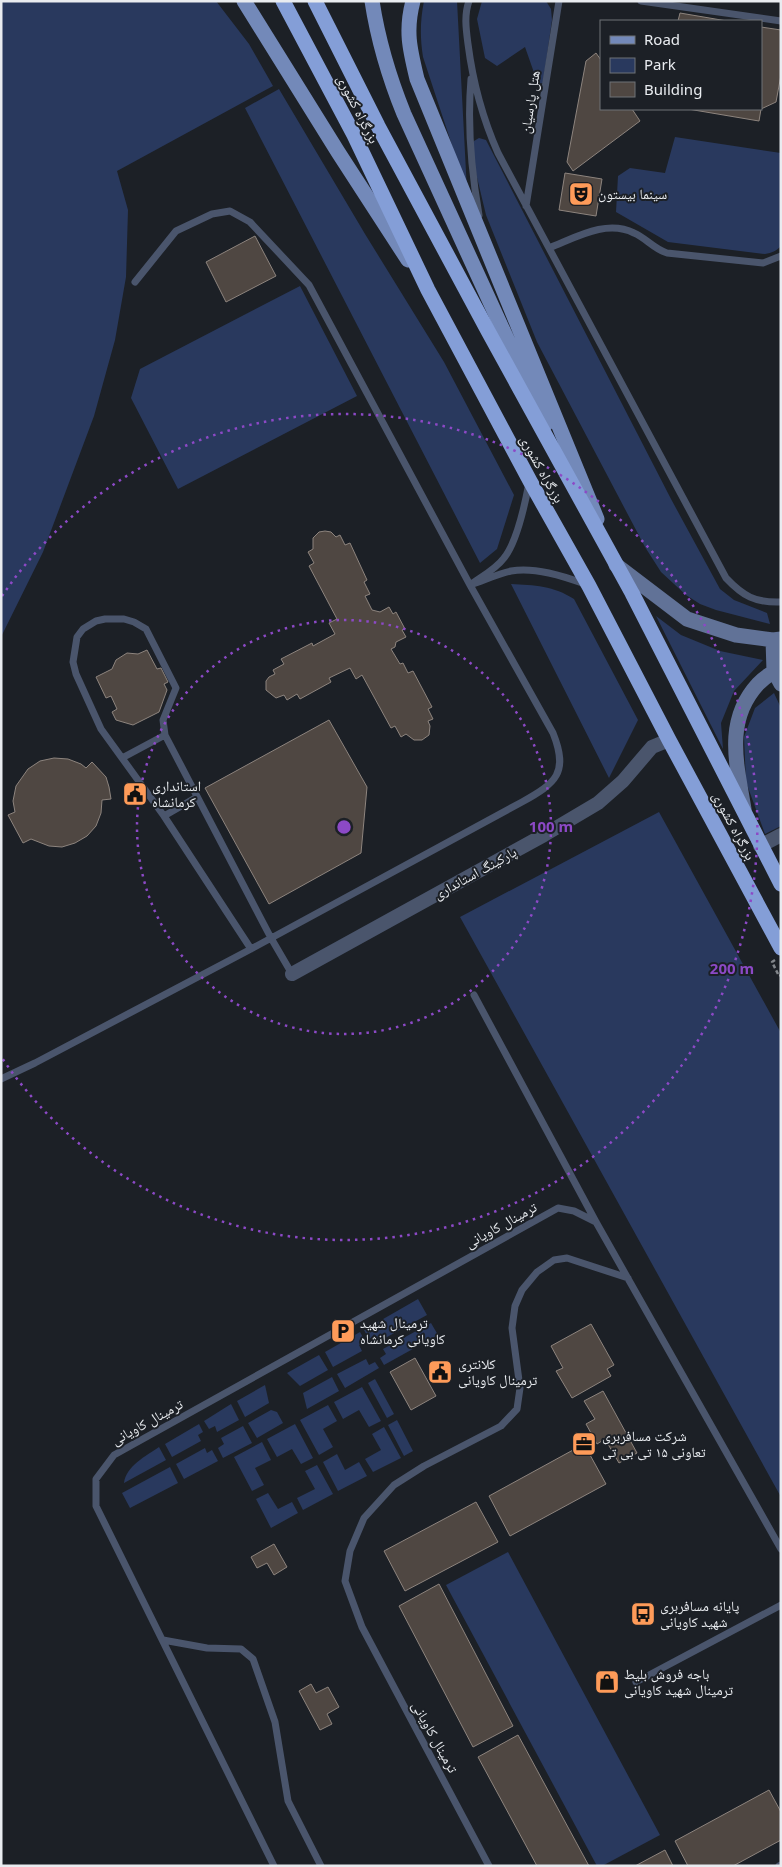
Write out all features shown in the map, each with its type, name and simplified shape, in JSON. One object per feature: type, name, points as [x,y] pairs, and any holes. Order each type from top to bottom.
[{"type":"highway","name":"بزرگراه کشوری","points":[[283,1],[354,135],[428,290],[530,481],[589,586],[781,948]]},
{"type":"highway","name":"بزرگراه کشوری","points":[[315,1],[378,126],[616,564],[781,884]]},
{"type":"main road","points":[[244,1],[333,144],[428,290]]},
{"type":"main road","points":[[372,1],[382,51],[404,114],[584,508]]},
{"type":"main road","points":[[413,1],[409,17],[408,36],[417,79],[616,564],[687,619],[736,635],[777,639],[779,675],[751,692],[736,728],[734,746],[745,813]]},
{"type":"street","name":"پارکینگ استانداری","points":[[292,974],[544,835],[598,803],[623,781],[652,747],[669,740]]},
{"type":"street","points":[[760,846],[781,835]]},
{"type":"lane","points":[[469,1],[466,26],[472,76],[489,133],[526,206],[726,578],[745,596],[767,602],[781,602]]},
{"type":"lane","name":"هتل پارسیان","points":[[526,206],[559,1]]},
{"type":"lane","points":[[641,1],[781,21]]},
{"type":"lane","points":[[472,76],[469,106],[471,167],[484,243]]},
{"type":"lane","points":[[1,1078],[35,1063],[251,949],[544,790],[551,784],[559,768],[560,757],[553,733],[470,585],[309,285],[250,222],[230,211],[212,214],[176,232],[135,282]]},
{"type":"lane","points":[[548,248],[598,229],[612,227],[624,228],[635,233],[667,253],[763,263],[781,256]]},
{"type":"lane","points":[[470,585],[504,558],[523,512],[530,481]]},
{"type":"lane","points":[[470,585],[511,571],[522,570],[562,575],[589,586]]},
{"type":"lane","points":[[251,949],[164,816],[101,729],[76,674],[73,662],[77,637],[83,629],[96,621],[124,619],[146,629],[176,688],[163,720],[165,735],[271,938],[292,974]]},
{"type":"lane","points":[[122,758],[165,735]]},
{"type":"lane","points":[[164,816],[197,797]]},
{"type":"lane","points":[[474,995],[596,1222],[781,1549]]},
{"type":"lane","name":"ترمینال کاویانی","points":[[274,1866],[96,1506],[96,1479],[114,1455],[558,1208],[574,1211],[596,1222]]},
{"type":"lane","name":"ترمینال کاویانی","points":[[489,1866],[362,1627],[346,1581],[350,1551],[364,1518],[394,1485],[424,1466],[501,1426],[517,1409],[520,1388],[512,1328],[515,1306],[522,1290],[537,1272],[554,1260],[567,1258],[628,1278]]},
{"type":"lane","points":[[636,1682],[781,1605]]},
{"type":"lane","points":[[163,1640],[207,1648],[241,1649],[253,1659],[260,1675],[274,1722],[288,1801],[321,1866]]},
{"type":"path","points":[[772,962],[779,976],[781,975]]},
{"type":"green space","points":[[1,1],[216,1],[249,44],[273,86],[117,171],[128,210],[126,277],[115,340],[94,416],[43,552],[1,637]]},
{"type":"green space","points":[[424,1],[457,1],[467,191],[423,57],[421,29]]},
{"type":"green space","points":[[482,1],[546,1],[551,9],[552,20],[543,83],[538,84],[525,47],[497,66],[485,58],[477,19]]},
{"type":"green space","points":[[279,89],[444,362],[514,495],[497,549],[480,563],[245,108]]},
{"type":"green space","points":[[675,137],[781,153],[781,246],[774,252],[765,254],[668,242],[616,212],[618,176],[630,168],[665,173]]},
{"type":"green space","points":[[479,138],[486,140],[671,499],[720,589],[734,600],[767,613],[770,624],[700,604],[686,595],[661,572],[645,547],[537,342],[486,215],[475,169],[473,145],[474,141]]},
{"type":"green space","points":[[300,286],[357,396],[178,489],[131,398],[140,369]]},
{"type":"green space","points":[[511,584],[551,589],[574,599],[638,720],[609,778]]},
{"type":"green space","points":[[656,616],[681,635],[720,651],[763,660],[734,691],[721,723],[723,749]]},
{"type":"green space","points":[[774,693],[781,708],[781,826],[765,834],[746,782],[744,737],[755,708]]},
{"type":"green space","points":[[659,812],[781,1033],[781,1497],[460,917]]},
{"type":"green space","points":[[418,1299],[427,1315],[378,1342],[375,1336],[369,1339],[364,1330]]},
{"type":"green space","points":[[431,1323],[438,1335],[384,1365],[380,1358],[386,1354],[383,1349]]},
{"type":"green space","points":[[360,1332],[365,1341],[359,1345],[362,1351],[333,1367],[325,1352]]},
{"type":"green space","points":[[319,1355],[328,1370],[300,1386],[287,1373]]},
{"type":"green space","points":[[366,1359],[369,1365],[375,1362],[379,1368],[345,1388],[337,1374]]},
{"type":"green space","points":[[332,1377],[339,1391],[307,1409],[303,1393]]},
{"type":"green space","points":[[375,1379],[394,1414],[387,1418],[368,1383]]},
{"type":"green space","points":[[265,1385],[269,1403],[245,1417],[237,1401]]},
{"type":"green space","points":[[362,1387],[381,1421],[369,1427],[359,1410],[343,1419],[334,1402]]},
{"type":"green space","points":[[231,1404],[239,1420],[217,1432],[215,1426],[209,1429],[204,1421]]},
{"type":"green space","points":[[328,1405],[337,1421],[323,1429],[333,1447],[319,1455],[300,1420]]},
{"type":"green space","points":[[271,1410],[277,1412],[283,1423],[257,1438],[248,1423]]},
{"type":"green space","points":[[397,1420],[413,1451],[404,1456],[388,1425]]},
{"type":"green space","points":[[199,1424],[203,1432],[198,1435],[201,1441],[172,1457],[165,1444]]},
{"type":"green space","points":[[295,1424],[313,1458],[301,1464],[292,1449],[277,1457],[267,1439]]},
{"type":"green space","points":[[243,1426],[252,1443],[223,1458],[218,1448],[224,1444],[221,1438]]},
{"type":"green space","points":[[384,1427],[401,1458],[373,1472],[365,1459],[381,1450],[372,1434]]},
{"type":"green space","points":[[262,1442],[271,1460],[255,1468],[264,1485],[252,1491],[234,1457]]},
{"type":"green space","points":[[159,1447],[166,1460],[124,1483],[128,1471]]},
{"type":"green space","points":[[205,1448],[207,1453],[212,1450],[218,1461],[184,1479],[176,1464]]},
{"type":"green space","points":[[337,1454],[345,1470],[359,1462],[367,1476],[338,1491],[323,1462]]},
{"type":"green space","points":[[317,1465],[333,1494],[303,1510],[297,1498],[315,1489],[305,1471]]},
{"type":"green space","points":[[170,1467],[178,1483],[130,1508],[122,1493]]},
{"type":"green space","points":[[268,1493],[278,1509],[292,1502],[298,1513],[271,1528],[256,1499]]},
{"type":"green space","points":[[508,1552],[660,1835],[602,1866],[597,1866],[446,1585]]},
{"type":"building","points":[[680,13],[721,20],[678,20]]},
{"type":"building","points":[[762,27],[781,30],[781,75],[776,102],[762,109]]},
{"type":"building","points":[[596,53],[600,59],[600,110],[633,110],[640,121],[573,171],[567,162],[586,61]]},
{"type":"building","points":[[694,110],[761,110],[759,121]]},
{"type":"building","name":"سینما بیستون","points":[[565,173],[602,179],[596,216],[559,210]]},
{"type":"building","points":[[255,236],[276,276],[226,302],[206,262]]},
{"type":"building","points":[[319,532],[331,532],[336,537],[340,535],[345,545],[350,543],[367,580],[364,582],[370,594],[365,596],[372,610],[380,612],[389,607],[393,614],[396,612],[405,629],[402,630],[406,637],[396,642],[395,647],[391,649],[400,664],[403,663],[408,673],[413,671],[432,707],[428,709],[433,719],[428,721],[430,726],[429,735],[422,740],[414,740],[406,734],[401,737],[395,726],[391,728],[362,675],[356,679],[350,668],[329,678],[331,682],[300,699],[297,694],[287,700],[284,695],[276,698],[266,690],[266,681],[275,674],[273,670],[284,664],[281,659],[312,643],[313,646],[335,634],[329,623],[337,619],[309,566],[314,563],[308,552],[313,549],[313,538]]},
{"type":"building","points":[[147,650],[157,669],[161,668],[168,682],[164,684],[167,690],[159,712],[133,725],[116,720],[112,712],[117,709],[111,696],[106,698],[96,677],[112,669],[116,660],[127,653],[138,654]]},
{"type":"building","points":[[329,720],[367,787],[361,853],[269,904],[205,788]]},
{"type":"building","points":[[54,758],[68,759],[86,768],[92,762],[106,777],[111,799],[102,800],[101,813],[96,826],[87,836],[75,843],[62,847],[49,846],[31,839],[23,843],[8,815],[15,812],[13,801],[16,786],[28,769],[40,761]]},
{"type":"building","points":[[591,1324],[614,1365],[607,1369],[611,1376],[572,1398],[556,1371],[563,1368],[551,1346]]},
{"type":"building","points":[[415,1358],[436,1396],[411,1410],[390,1372]]},
{"type":"building","points":[[603,1391],[637,1453],[619,1463],[605,1439],[597,1444],[586,1424],[595,1419],[584,1401]]},
{"type":"building","points":[[584,1444],[606,1484],[510,1536],[489,1496]]},
{"type":"building","points":[[476,1502],[498,1542],[405,1591],[384,1551]]},
{"type":"building","points":[[274,1544],[287,1567],[274,1575],[267,1563],[257,1568],[251,1557]]},
{"type":"building","points":[[439,1584],[513,1726],[473,1747],[399,1606]]},
{"type":"building","points":[[311,1684],[316,1693],[328,1687],[339,1707],[327,1714],[332,1724],[320,1730],[299,1691]]},
{"type":"building","points":[[518,1735],[589,1866],[537,1866],[478,1757]]},
{"type":"building","points":[[769,1790],[781,1812],[781,1840],[733,1866],[688,1866],[675,1841]]},
{"type":"building","points":[[665,1850],[673,1866],[635,1866]]},
{"type":"place","name":"سینما بیستون","points":[[581,194]]},
{"type":"place","name":"استانداری کرمانشاه","points":[[135,794]]},
{"type":"place","name":"ترمینال شهید کاویانی کرمانشاه","points":[[343,1331]]},
{"type":"place","name":"کلانتری ترمینال کاویانی","points":[[440,1372]]},
{"type":"place","name":"شرکت مسافربری تعاونی ۱۵ تی بی تی","points":[[584,1444]]},
{"type":"place","name":"پايانه مسافربری شهید کاویانی","points":[[643,1614]]},
{"type":"place","name":"باجه فروش بلیط ترمینال شهید کاویانی","points":[[607,1682]]}]
